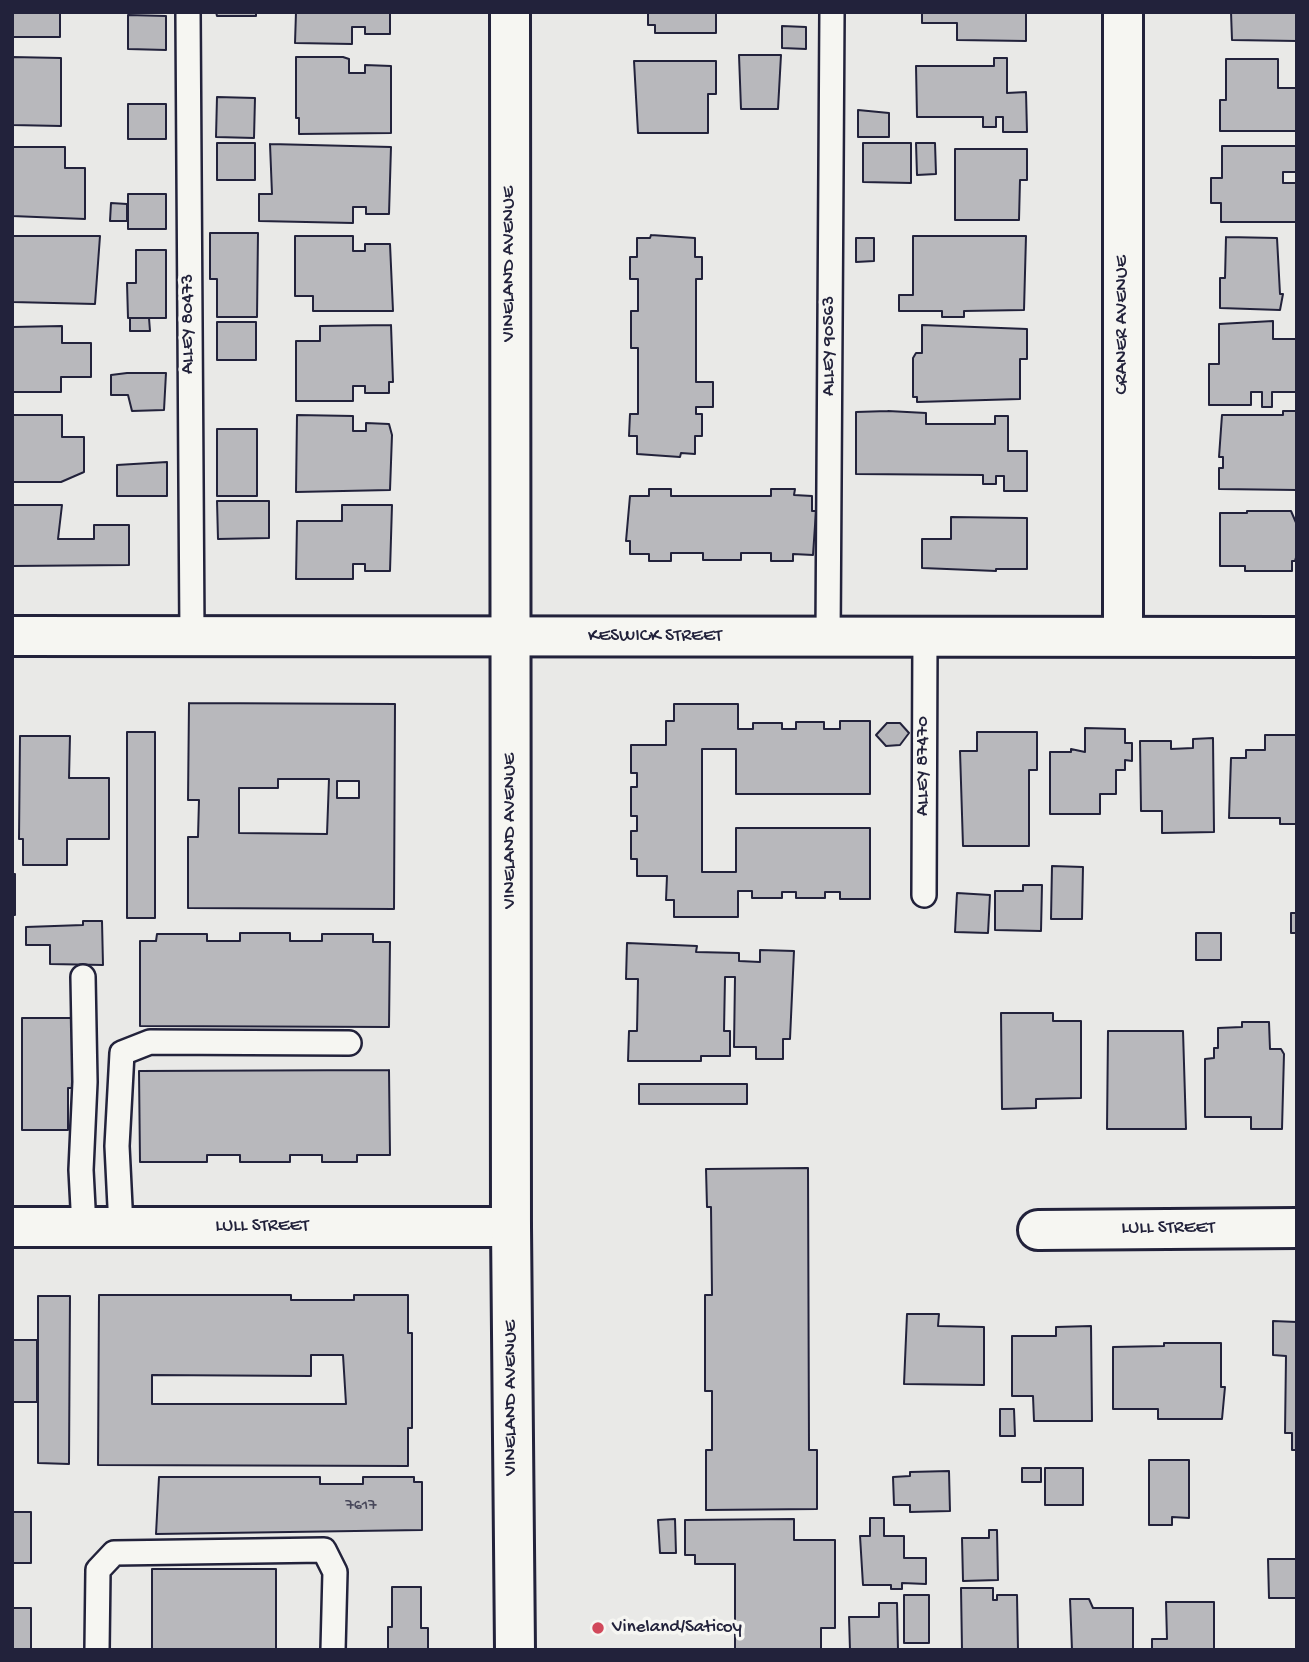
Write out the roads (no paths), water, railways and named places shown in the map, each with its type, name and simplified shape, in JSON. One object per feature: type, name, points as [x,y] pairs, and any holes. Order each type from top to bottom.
[{"type":"street","name":"VINELAND AVENUE","points":[[510,12],[511,1227],[515,1650]]},
{"type":"street","name":"CRANER AVENUE","points":[[1123,12],[1123,637]]},
{"type":"street","name":"KESWICK STREET","points":[[12,636],[1297,637]]},
{"type":"street","name":"LULL STREET","points":[[12,1227],[511,1227]]},
{"type":"street","name":"LULL STREET","points":[[1038,1230],[1297,1228]]},
{"type":"lane","name":"ALLEY 80473","points":[[188,12],[192,636]]},
{"type":"lane","name":"ALLEY 90563","points":[[828,637],[832,12]]},
{"type":"lane","name":"ALLEY 87470","points":[[923,895],[925,637]]},
{"type":"lane","points":[[83,977],[86,1082],[81,1170],[84,1227]]},
{"type":"lane","points":[[121,1227],[117,1146],[122,1053],[150,1042],[349,1043]]},
{"type":"lane","points":[[97,1650],[98,1570],[114,1553],[324,1549],[335,1572],[333,1650]]},
{"type":"place","name":"Vineland/Saticoy","points":[[598,1628]]}]
